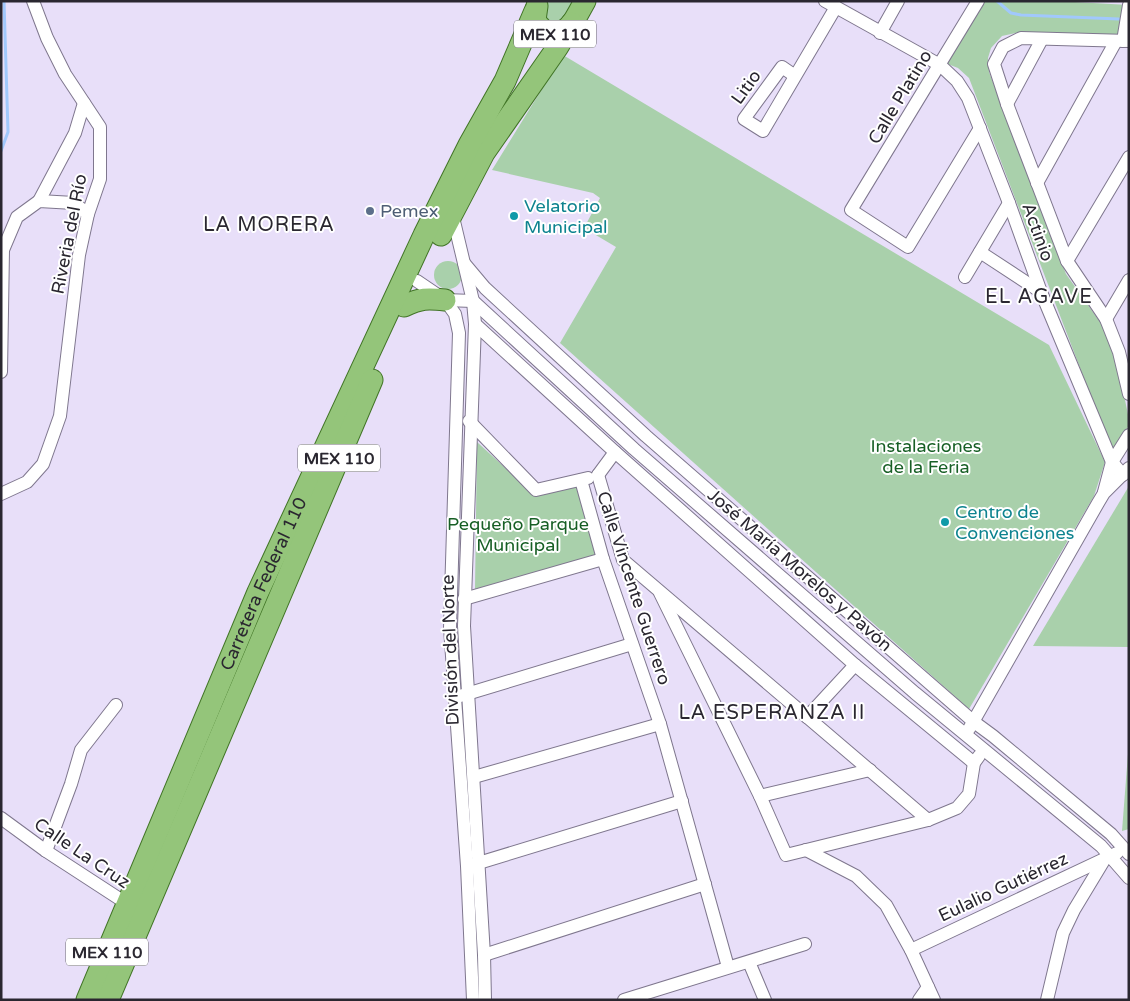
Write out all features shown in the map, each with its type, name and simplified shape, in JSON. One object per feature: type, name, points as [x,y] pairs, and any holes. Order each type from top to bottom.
[{"type":"main road","name":"MEX 110","points":[[537,6],[535,20],[538,26],[543,31],[551,34],[563,31],[572,23],[584,1]]},
{"type":"main road","name":"Carretera Federal 110","points":[[87,1000],[258,592],[420,244],[469,145],[505,82],[537,6]]},
{"type":"main road","name":"Carretera Federal 110","points":[[108,1000],[404,306],[484,153],[557,48],[572,23]]},
{"type":"main road","points":[[417,281],[416,265],[465,164],[469,145]]},
{"type":"main road","points":[[404,306],[418,299],[445,300]]},
{"type":"street","name":"Riveria del Río","points":[[1,494],[27,482],[43,464],[60,416],[79,255],[88,214],[100,180],[100,127],[65,74],[47,38],[33,1]]},
{"type":"street","points":[[880,33],[898,1]]},
{"type":"street","name":"Calle Platino","points":[[978,1],[851,210],[908,247],[980,128]]},
{"type":"street","name":"Actinio","points":[[830,4],[940,65],[957,81],[968,98],[1009,203],[1040,292],[1112,462],[1126,471]]},
{"type":"street","name":"Litio","points":[[795,76],[782,67],[744,119],[763,132],[795,76],[830,4]]},
{"type":"street","points":[[1037,183],[1122,41],[1129,4]]},
{"type":"street","points":[[1122,41],[1020,38],[1003,47],[994,64],[1007,104],[1067,261],[1106,319],[1124,355],[1129,394]]},
{"type":"street","points":[[1007,104],[1042,39]]},
{"type":"street","points":[[1,372],[2,249],[17,217],[39,201],[75,133],[84,103]]},
{"type":"street","points":[[1067,261],[1129,157]]},
{"type":"street","points":[[39,201],[74,203],[88,214]]},
{"type":"street","points":[[965,277],[1009,203]]},
{"type":"street","name":"División del Norte","points":[[452,212],[474,301],[475,324],[464,599],[474,777],[473,1000]]},
{"type":"street","points":[[980,252],[1040,292]]},
{"type":"street","name":"José María Morelos y Pavón","points":[[464,263],[485,288],[646,436],[974,722],[1111,834],[1128,851]]},
{"type":"street","points":[[1106,319],[1129,280]]},
{"type":"street","name":"División del Norte","points":[[417,281],[445,300],[456,314],[459,333],[450,628],[455,698],[484,955],[485,1000]]},
{"type":"street","points":[[445,300],[474,301]]},
{"type":"street","name":"José María Morelos y Pavón","points":[[474,301],[634,449],[915,693],[1109,856],[1129,878]]},
{"type":"street","points":[[475,324],[615,452],[856,666],[974,763]]},
{"type":"street","points":[[457,412],[472,422],[536,490],[598,475],[615,452]]},
{"type":"street","points":[[965,734],[974,722],[1104,493],[1112,462],[1129,435]]},
{"type":"street","points":[[1104,493],[1126,471]]},
{"type":"street","points":[[598,475],[623,560],[928,820]]},
{"type":"street","name":"Calle Vincente Guerrero","points":[[580,480],[603,559],[660,724],[728,967]]},
{"type":"street","points":[[464,599],[603,559]]},
{"type":"street","points":[[660,593],[760,796],[786,855],[928,820],[957,808],[969,794],[974,763],[982,749],[993,736]]},
{"type":"street","points":[[455,698],[632,644]]},
{"type":"street","points":[[807,717],[856,666]]},
{"type":"street","points":[[46,851],[71,784],[81,750],[116,705]]},
{"type":"street","points":[[474,777],[660,724]]},
{"type":"street","points":[[760,796],[870,770]]},
{"type":"street","points":[[473,865],[682,801]]},
{"type":"street","name":"Calle La Cruz","points":[[1,818],[46,851],[127,904],[146,914]]},
{"type":"street","points":[[806,850],[856,876],[886,905],[911,950],[934,1000]]},
{"type":"street","name":"Eulalio Gutiérrez","points":[[911,950],[1109,856],[1128,851]]},
{"type":"street","points":[[1048,999],[1063,933],[1074,910],[1109,856]]},
{"type":"street","points":[[484,955],[705,884]]},
{"type":"street","points":[[624,1000],[805,944]]},
{"type":"street","points":[[749,962],[765,1000]]},
{"type":"street","points":[[919,1000],[928,988]]},
{"type":"green space","points":[[541,1],[576,1],[565,17],[554,26],[537,15]]},
{"type":"green space","points":[[982,1],[1057,1],[1129,5],[1129,35],[1020,32],[1002,36],[991,48],[988,58],[989,72],[1066,274],[1112,339],[1129,419],[1129,425],[1113,454],[969,78],[958,68],[945,63]]},
{"type":"green space","name":"Instalaciones de la Feria","points":[[563,55],[1049,345],[1105,462],[1094,496],[969,709],[560,343],[616,247],[584,228],[600,198],[593,193],[492,170]]},
{"type":"green space","points":[[448,261],[458,265],[462,275],[458,285],[448,289],[438,285],[434,275],[438,265]]},
{"type":"green space","name":"Pequeño Parque Municipal","points":[[477,442],[535,495],[578,486],[598,556],[475,589]]},
{"type":"green space","points":[[1129,486],[1129,647],[1033,646]]},
{"type":"green space","points":[[1129,741],[1129,829],[1122,831]]},
{"type":"waterway","points":[[1,151],[8,132],[4,1]]},
{"type":"waterway","points":[[997,1],[1011,13],[1021,15],[1119,19]]},
{"type":"place","name":"Pemex","points":[[370,211]]},
{"type":"place","name":"Velatorio Municipal","points":[[514,216]]},
{"type":"place","name":"Centro de Convenciones","points":[[945,522]]},
{"type":"district","name":"LA MORERA","points":[[269,224]]},
{"type":"district","name":"EL AGAVE","points":[[1039,296]]},
{"type":"district","name":"LA ESPERANZA II","points":[[772,712]]}]
